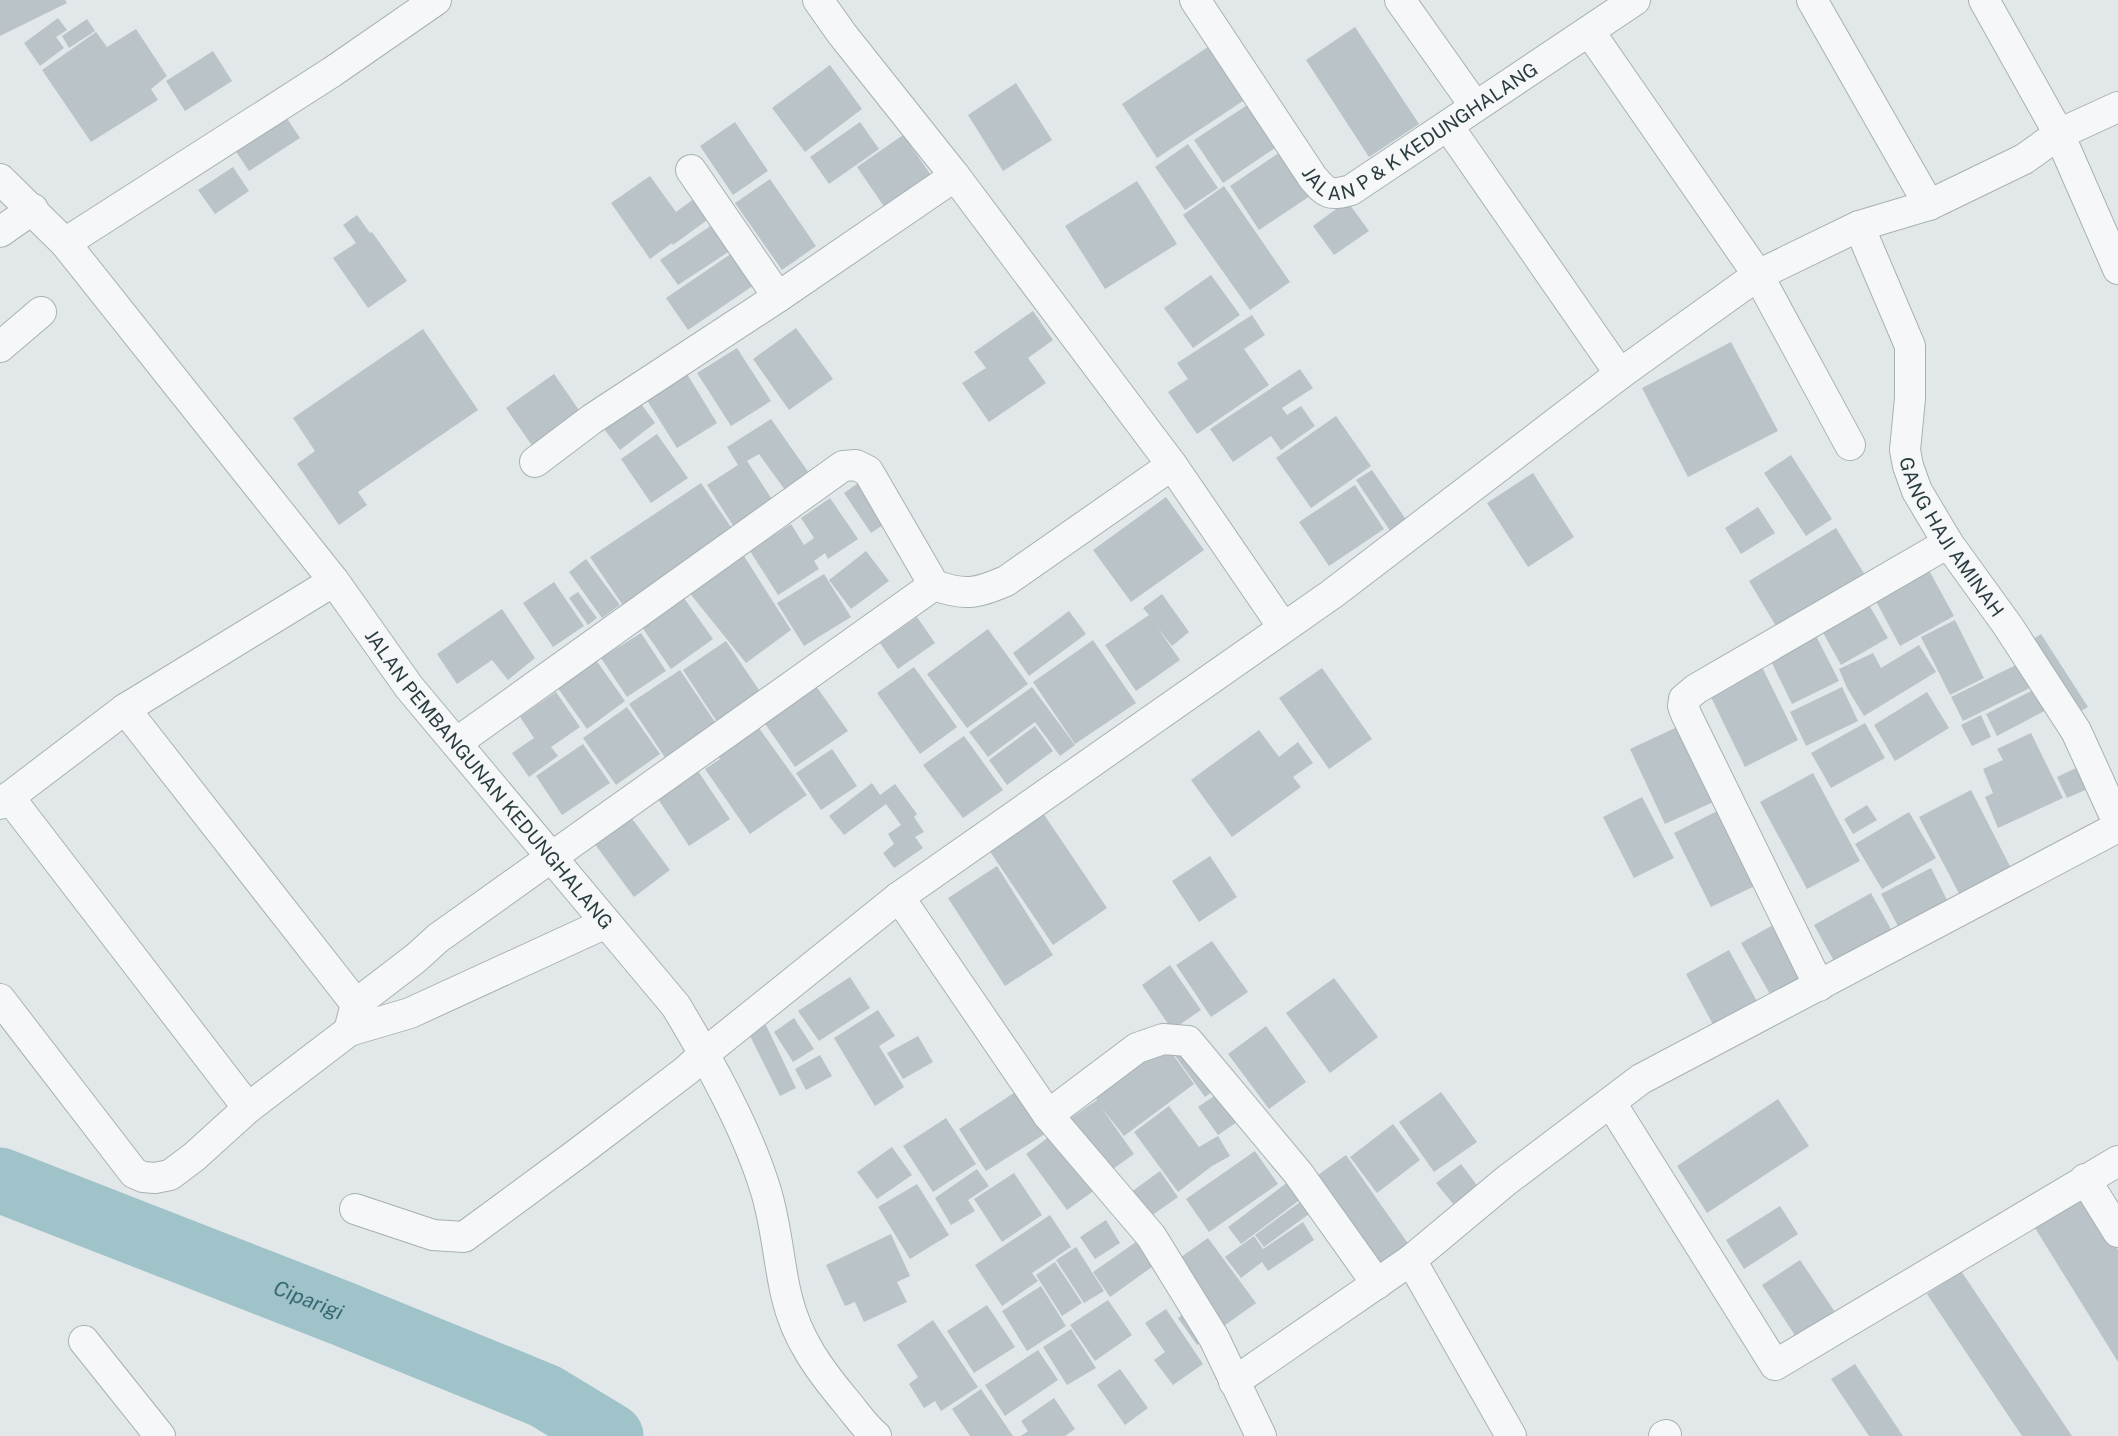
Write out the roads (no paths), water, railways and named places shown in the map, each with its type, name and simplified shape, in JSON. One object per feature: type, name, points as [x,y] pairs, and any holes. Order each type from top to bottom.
[{"type":"street","points":[[65,243],[332,72],[436,0]]},
{"type":"street","points":[[818,0],[956,176],[1172,465],[1283,627]]},
{"type":"street","name":"JALAN P & K KEDUNGHALANG","points":[[1195,0],[1313,178],[1325,192],[1335,194],[1351,190],[1635,0]]},
{"type":"street","points":[[1400,0],[1475,106]]},
{"type":"street","points":[[1812,0],[1929,205]]},
{"type":"street","points":[[1984,0],[2059,134],[2118,269]]},
{"type":"street","points":[[1589,31],[1758,275],[1850,445]]},
{"type":"street","points":[[355,1209],[433,1235],[464,1237],[687,1070],[899,897],[1332,594],[1620,374],[1758,275],[1859,226],[1929,205],[2024,159],[2059,134],[2118,107]]},
{"type":"street","points":[[1448,127],[1620,374]]},
{"type":"street","points":[[691,170],[778,298]]},
{"type":"street","points":[[535,462],[592,419],[778,298],[956,176]]},
{"type":"street","name":"JALAN PEMBANGUNAN KEDUNGHALANG","points":[[0,179],[65,243],[334,581],[409,687],[676,1006],[705,1053],[751,1150],[777,1232],[787,1299],[802,1342],[824,1376],[876,1436]]},
{"type":"street","points":[[0,232],[33,209]]},
{"type":"street","name":"GANG HAJI AMINAH","points":[[1859,226],[1910,346],[1910,398],[1905,450],[1917,491],[1948,542],[2008,626],[2076,731],[2118,825]]},
{"type":"street","points":[[0,347],[41,312]]},
{"type":"street","points":[[456,743],[843,466],[856,465],[869,471],[934,585],[958,593],[985,590],[1006,581],[1172,465]]},
{"type":"street","points":[[1819,986],[1686,714],[1684,699],[1696,689],[1948,542]]},
{"type":"street","points":[[248,1108],[4,800],[125,709],[334,581]]},
{"type":"street","points":[[0,999],[134,1173],[155,1178],[170,1175],[352,1018],[438,939],[934,585]]},
{"type":"street","points":[[125,709],[352,1018]]},
{"type":"street","points":[[1234,1382],[1411,1260],[1507,1180],[1641,1079],[2118,825]]},
{"type":"street","points":[[899,897],[1048,1115],[1151,1236],[1214,1338],[1261,1436]]},
{"type":"street","points":[[352,1018],[410,1013],[606,923]]},
{"type":"street","points":[[1048,1115],[1137,1048],[1163,1039],[1188,1041],[1298,1173],[1377,1284]]},
{"type":"street","points":[[1611,1103],[1775,1365],[2118,1161]]},
{"type":"street","points":[[2085,1179],[2118,1232]]},
{"type":"street","points":[[1411,1260],[1511,1436]]},
{"type":"street","points":[[84,1341],[160,1436]]},
{"type":"waterway","name":"Ciparigi","points":[[0,1180],[545,1396],[611,1436]]}]
